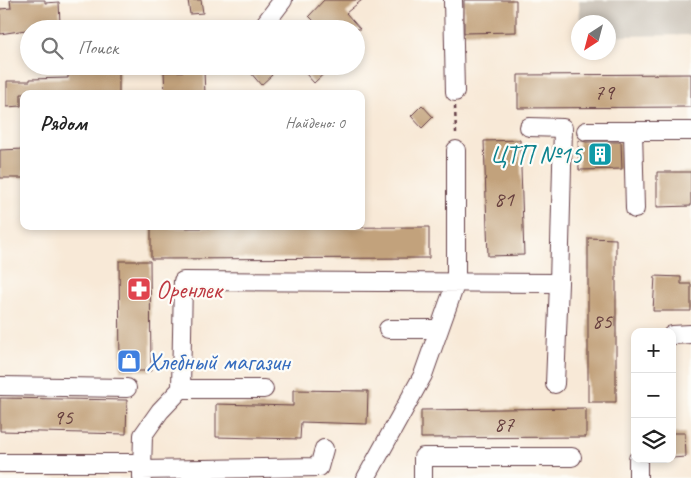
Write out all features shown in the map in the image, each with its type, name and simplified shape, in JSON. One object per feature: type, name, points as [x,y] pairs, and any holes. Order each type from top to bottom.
[{"type":"street","points":[[268,20],[283,0]]},
{"type":"street","points":[[453,0],[455,92]]},
{"type":"street","points":[[529,127],[563,128],[555,384]]},
{"type":"street","points":[[586,131],[691,131]]},
{"type":"street","points":[[633,131],[635,209]]},
{"type":"street","points":[[366,478],[423,375],[456,282],[456,150]]},
{"type":"street","points":[[142,470],[143,435],[160,411],[181,389],[183,281],[558,283]]},
{"type":"street","points":[[388,329],[439,329]]},
{"type":"street","points":[[676,335],[691,334]]},
{"type":"street","points":[[0,386],[127,388]]},
{"type":"street","points":[[181,389],[264,389]]},
{"type":"street","points":[[0,463],[142,470],[319,467],[324,449]]},
{"type":"street","points":[[423,478],[423,456],[572,457]]},
{"type":"street","points":[[638,463],[638,478]]},
{"type":"path","points":[[455,92],[456,150]]},
{"type":"shaded area","points":[[579,0],[691,0],[691,35],[616,36],[616,15],[580,15]]},
{"type":"building","points":[[10,0],[45,0],[45,3],[59,2],[60,20],[20,20],[20,31],[0,34],[0,9],[11,8]]},
{"type":"building","points":[[188,0],[201,0],[203,13],[190,14]]},
{"type":"building","points":[[324,0],[362,0],[346,13],[352,20],[313,20],[309,16]]},
{"type":"building","points":[[464,0],[516,0],[516,32],[464,33]]},
{"type":"building","points":[[691,74],[691,107],[518,108],[518,75]]},
{"type":"building","points":[[68,75],[119,75],[119,90],[20,90],[20,106],[7,107],[7,81],[68,78]]},
{"type":"building","points":[[164,75],[204,75],[205,90],[165,90]]},
{"type":"building","points":[[253,75],[272,75],[261,85]]},
{"type":"building","points":[[307,75],[322,75],[314,83]]},
{"type":"building","points":[[422,105],[433,117],[422,128],[411,116]]},
{"type":"building","points":[[520,140],[524,255],[488,256],[484,141]]},
{"type":"building","name":"ЦТП №15","points":[[578,140],[586,142],[621,142],[622,169],[579,170]]},
{"type":"building","points":[[20,149],[20,178],[0,178],[0,150]]},
{"type":"building","points":[[657,172],[691,172],[691,206],[657,207]]},
{"type":"building","points":[[365,227],[429,227],[429,258],[151,259],[151,230],[365,230]]},
{"type":"building","points":[[588,238],[616,239],[616,402],[588,402]]},
{"type":"building","points":[[119,261],[150,261],[151,371],[120,371]]},
{"type":"building","points":[[655,276],[681,277],[681,284],[691,284],[691,311],[653,311]]},
{"type":"building","points":[[293,390],[368,391],[367,424],[301,422],[300,439],[216,437],[216,404],[293,406]]},
{"type":"building","points":[[0,398],[127,400],[126,434],[0,431]]},
{"type":"building","points":[[586,408],[586,437],[421,438],[421,410]]},
{"type":"building","points":[[676,433],[685,433],[686,457],[676,458]]},
{"type":"place","name":"ЦТП №15","points":[[600,154]]},
{"type":"place","name":"Оренлек","points":[[139,289]]},
{"type":"place","name":"Хлебный магазин","points":[[129,361]]}]
